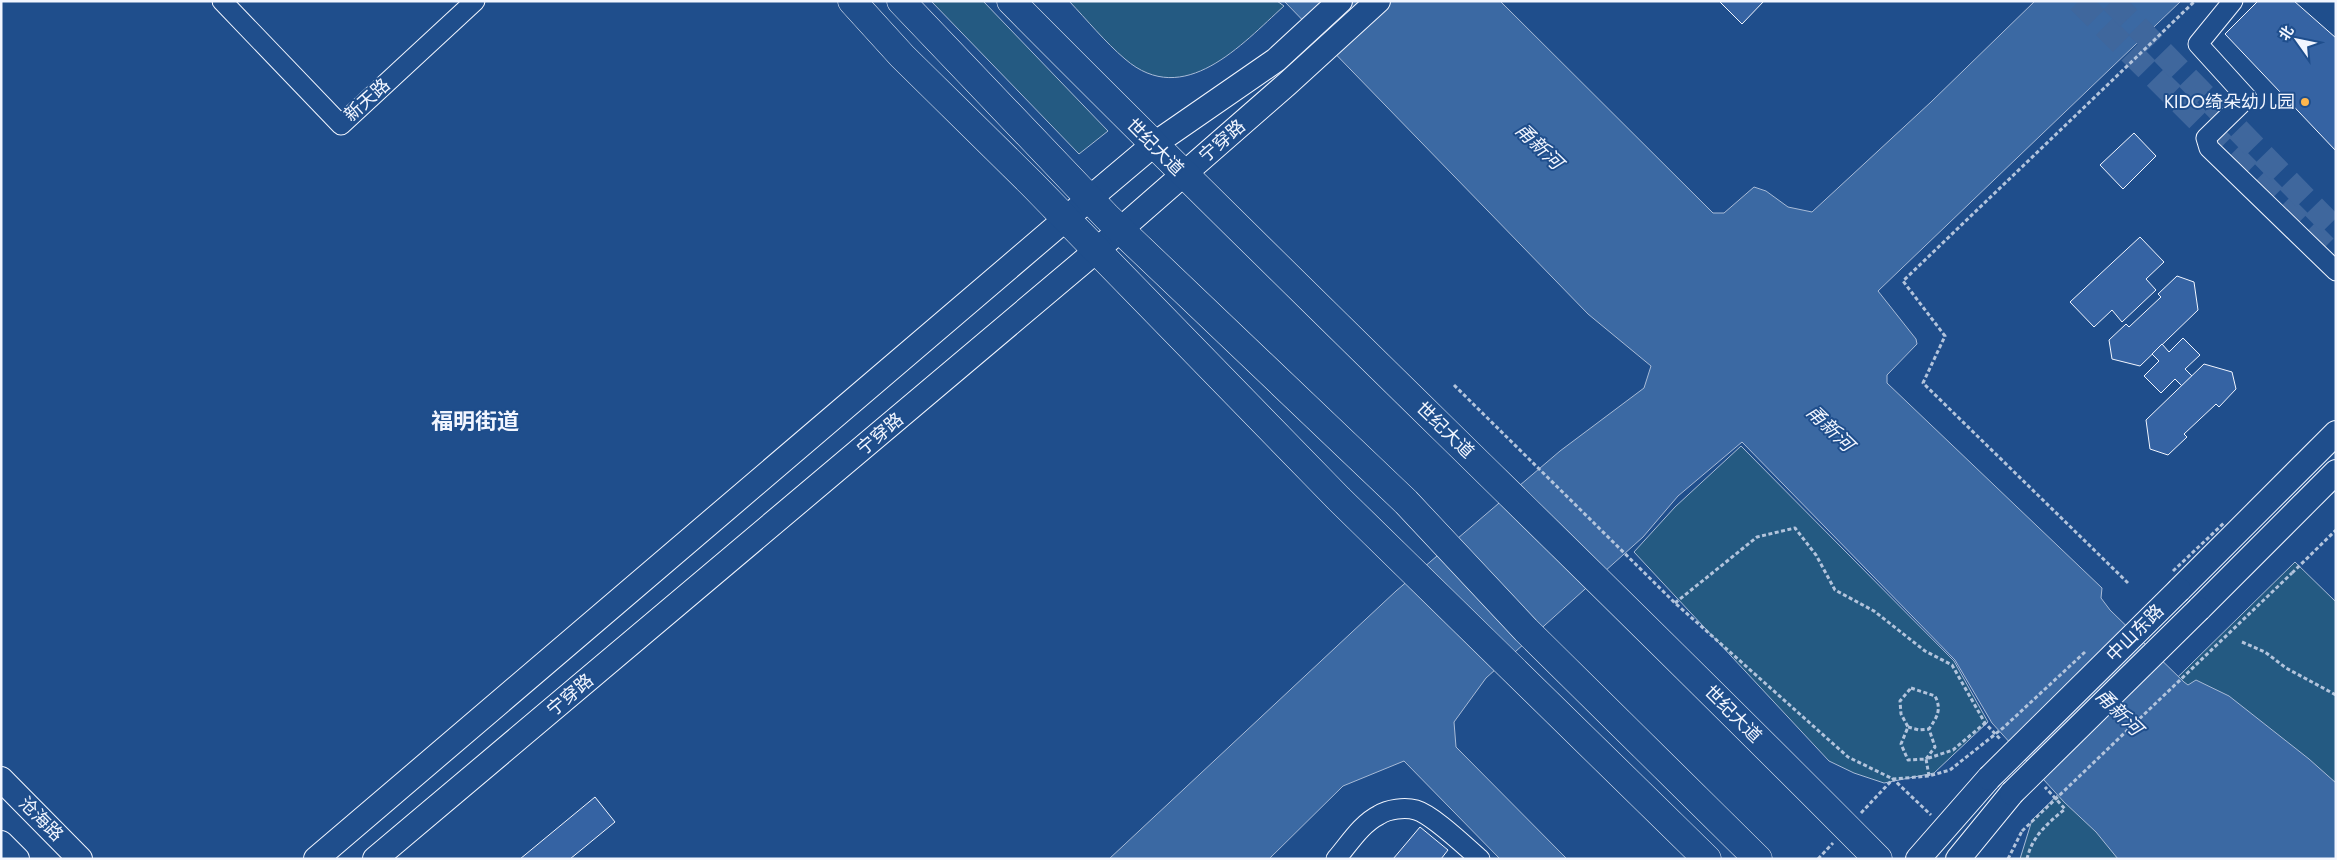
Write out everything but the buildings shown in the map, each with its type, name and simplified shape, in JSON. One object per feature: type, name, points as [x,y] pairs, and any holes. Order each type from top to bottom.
[{"type":"highway","points":[[852,1],[902,56],[1066,219],[1339,499],[1706,859]]},
{"type":"highway","points":[[901,1],[1089,199],[1406,502],[1526,630],[1758,859]]},
{"type":"highway","name":"世纪大道","points":[[1011,1],[1183,175],[1587,568],[1878,859]]},
{"type":"main road","points":[[316,859],[1153,145],[1276,60],[1340,1]]},
{"type":"main road","name":"宁穿路","points":[[375,859],[1096,250],[1287,84],[1378,1]]},
{"type":"main road","name":"中山东路","points":[[1918,859],[1989,778],[2173,583],[2336,433]]},
{"type":"main road","name":"中山东路","points":[[1958,859],[2012,793],[2336,472]]},
{"type":"main road","name":"沧海路","points":[[1,779],[80,859]]},
{"type":"main road","points":[[1,843],[17,859]]},
{"type":"street","name":"新天路","points":[[222,1],[341,125],[475,1]]},
{"type":"street","points":[[2233,1],[2198,44],[2247,98],[2206,138],[2209,148],[2336,271]]},
{"type":"street","points":[[1336,859],[1364,826],[1379,814],[1396,809],[1416,810],[1436,822],[1480,859]]},
{"type":"path","points":[[2128,583],[1923,383],[1945,336],[1902,281],[2195,1]]},
{"type":"path","points":[[1454,385],[1675,603],[1848,757],[1893,779],[1944,828]]},
{"type":"path","points":[[2173,583],[2225,522]]},
{"type":"path","points":[[1675,603],[1757,537],[1796,528],[1816,555],[1835,590],[1874,611],[1925,651],[1952,665],[1985,722],[2004,744]]},
{"type":"path","points":[[2008,859],[2022,831],[2336,530]]},
{"type":"path","points":[[2242,642],[2265,652],[2286,668],[2336,695]]},
{"type":"path","points":[[1818,859],[1893,779],[1929,776],[1950,770],[2003,728],[2089,648]]},
{"type":"path","points":[[1911,688],[1935,696],[1940,706],[1938,716],[1929,729],[1919,730],[1908,726],[1901,714],[1900,701],[1911,688]]},
{"type":"path","points":[[1908,726],[1902,744],[1908,760],[1926,758],[1953,750],[1985,722]]},
{"type":"path","points":[[1929,729],[1935,747],[1926,758],[1929,776]]},
{"type":"path","points":[[2028,859],[2030,845],[2043,828],[2065,808],[2038,780]]},
{"type":"shaded area","points":[[931,1],[983,1],[1108,131],[1079,154]]},
{"type":"shaded area","points":[[1069,1],[1277,1],[1284,6],[1231,53],[1211,66],[1190,75],[1169,78],[1147,73],[1125,59]]},
{"type":"shaded area","points":[[1741,446],[1954,661],[1988,722],[1934,773],[1884,783],[1854,773],[1829,761],[1634,552],[1675,507]]},
{"type":"shaded area","points":[[2295,562],[2336,602],[2336,859],[2020,859],[2032,820]]},
{"type":"water","name":"甬新河","points":[[1284,1],[1500,1],[1713,213],[1724,213],[1754,187],[1766,191],[1788,207],[1812,212],[1931,102],[2035,1],[2181,1],[1878,291],[1916,339],[1917,344],[1887,375],[1887,383],[2102,588],[2101,598],[2110,610],[2184,682],[2188,685],[2196,680],[2229,696],[2309,759],[2336,783],[2336,859],[2118,859],[2096,832],[2064,802],[1992,723],[1955,660],[1742,442],[1678,496],[1643,537],[1486,678],[1454,722],[1456,747],[1567,859],[1500,859],[1404,761],[1343,786],[1269,859],[1109,859],[1396,591],[1560,451],[1644,388],[1651,366],[1588,314]]},
{"type":"tunnel","points":[[2079,1],[2336,258]]},
{"type":"tunnel","points":[[2112,1],[2336,230]]},
{"type":"place","name":"KIDO绮朵幼儿园","points":[[2305,102]]},
{"type":"district","name":"福明街道","points":[[475,421]]}]
